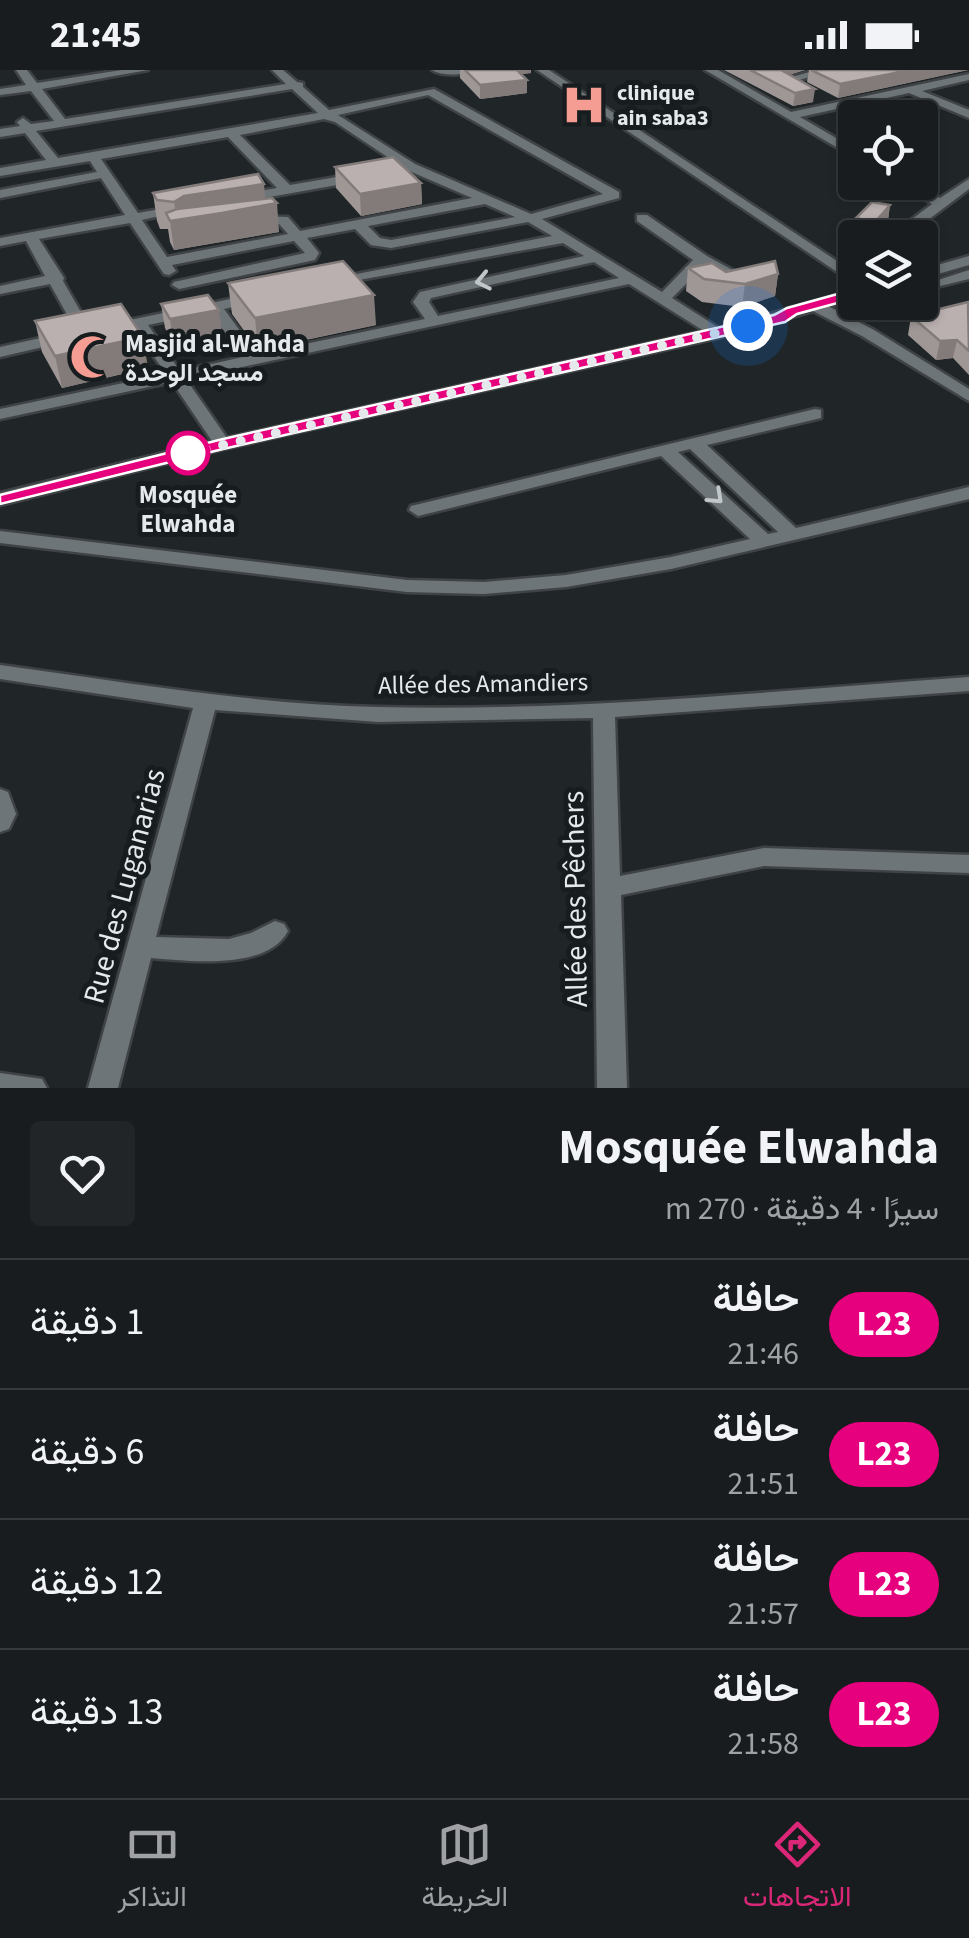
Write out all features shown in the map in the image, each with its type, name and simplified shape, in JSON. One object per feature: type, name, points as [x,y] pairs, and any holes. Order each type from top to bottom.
[{"type":"street","points":[[21,70],[60,120]]},
{"type":"street","points":[[0,92],[143,70]]},
{"type":"street","points":[[277,70],[297,80],[335,116],[412,168],[530,218],[717,334]]},
{"type":"street","points":[[437,70],[468,70]]},
{"type":"street","points":[[542,70],[838,280]]},
{"type":"street","points":[[710,70],[838,144]]},
{"type":"street","points":[[804,90],[787,80],[832,70]]},
{"type":"street","points":[[790,116],[969,77]]},
{"type":"street","points":[[0,130],[297,80]]},
{"type":"street","points":[[909,89],[969,114]]},
{"type":"street","points":[[0,172],[335,116],[434,92],[614,195],[530,218],[391,244],[376,242],[358,224]]},
{"type":"street","points":[[820,98],[836,106]]},
{"type":"street","points":[[26,125],[56,163]]},
{"type":"street","points":[[231,133],[287,190]]},
{"type":"street","points":[[93,156],[133,218],[153,238],[163,262],[196,310]]},
{"type":"street","points":[[394,170],[412,168]]},
{"type":"street","points":[[0,194],[104,174]]},
{"type":"street","points":[[229,200],[376,174]]},
{"type":"street","points":[[917,220],[969,183]]},
{"type":"street","points":[[163,262],[488,199]]},
{"type":"street","points":[[933,200],[938,203]]},
{"type":"street","points":[[0,242],[191,208]]},
{"type":"street","points":[[642,218],[744,282]]},
{"type":"street","points":[[179,285],[305,260],[312,253],[283,220],[242,222]]},
{"type":"street","points":[[30,236],[86,333]]},
{"type":"street","points":[[308,288],[565,238]]},
{"type":"street","points":[[434,321],[421,302],[424,294],[595,258]]},
{"type":"street","points":[[662,300],[702,258]]},
{"type":"street","points":[[938,269],[969,260]]},
{"type":"street","points":[[938,282],[969,274]]},
{"type":"street","points":[[0,290],[57,278]]},
{"type":"street","points":[[0,414],[629,280]]},
{"type":"street","points":[[0,352],[270,295]]},
{"type":"street","points":[[0,498],[779,318],[800,320],[838,301]]},
{"type":"street","points":[[214,306],[254,361]]},
{"type":"street","points":[[820,309],[868,333],[969,396]]},
{"type":"street","points":[[864,320],[868,333]]},
{"type":"street","points":[[138,322],[223,444]]},
{"type":"street","points":[[418,510],[816,414]]},
{"type":"street","points":[[696,445],[792,535]]},
{"type":"street","points":[[667,452],[764,542]]},
{"type":"street","points":[[0,537],[407,586],[470,588],[566,581],[764,542],[969,493]]},
{"type":"street","name":"Allée des Amandiers","points":[[0,672],[293,711],[418,715],[604,708],[969,684]]},
{"type":"street","name":"Rue des Luganarias","points":[[103,1088],[144,946],[206,701]]},
{"type":"street","name":"Allée des Pêchers","points":[[604,708],[612,1088]]},
{"type":"street","points":[[0,798],[4,814],[0,823]]},
{"type":"street","points":[[608,888],[774,856],[969,864]]},
{"type":"street","points":[[144,946],[235,950],[256,944],[275,931]]},
{"type":"street","points":[[0,1086],[32,1088]]},
{"type":"building","points":[[465,70],[517,70],[527,80],[480,85]]},
{"type":"building","points":[[750,70],[781,70],[815,89],[795,93]]},
{"type":"building","points":[[811,70],[910,70],[840,84]]},
{"type":"building","points":[[393,157],[421,183],[360,194],[335,167]]},
{"type":"building","points":[[258,174],[264,184],[184,196],[174,202],[157,200],[153,193]]},
{"type":"building","points":[[272,198],[277,203],[170,221],[166,213],[177,209]]},
{"type":"building","points":[[872,202],[890,205],[877,220],[856,218]]},
{"type":"building","points":[[343,261],[374,295],[255,318],[228,283]]},
{"type":"building","points":[[775,261],[778,274],[745,284],[704,279],[688,268],[712,263],[726,272]]},
{"type":"building","points":[[208,295],[219,310],[170,319],[161,304]]},
{"type":"building","points":[[968,302],[969,351],[957,340],[940,341],[916,320],[938,320],[938,309]]},
{"type":"building","points":[[121,304],[143,337],[55,356],[35,321]]},
{"type":"bus line","name":"L23","points":[[0,499],[223,444],[779,318],[838,299]]},
{"type":"place","name":"clinique ain saba3","points":[[584,105]]},
{"type":"place","name":"Masjid al-Wahda مسجد الوحدة","points":[[92,357]]},
{"type":"place","name":"Mosquée Elwahda","points":[[188,453]]},
{"type":"route","points":[[188,453],[748,326]]}]
